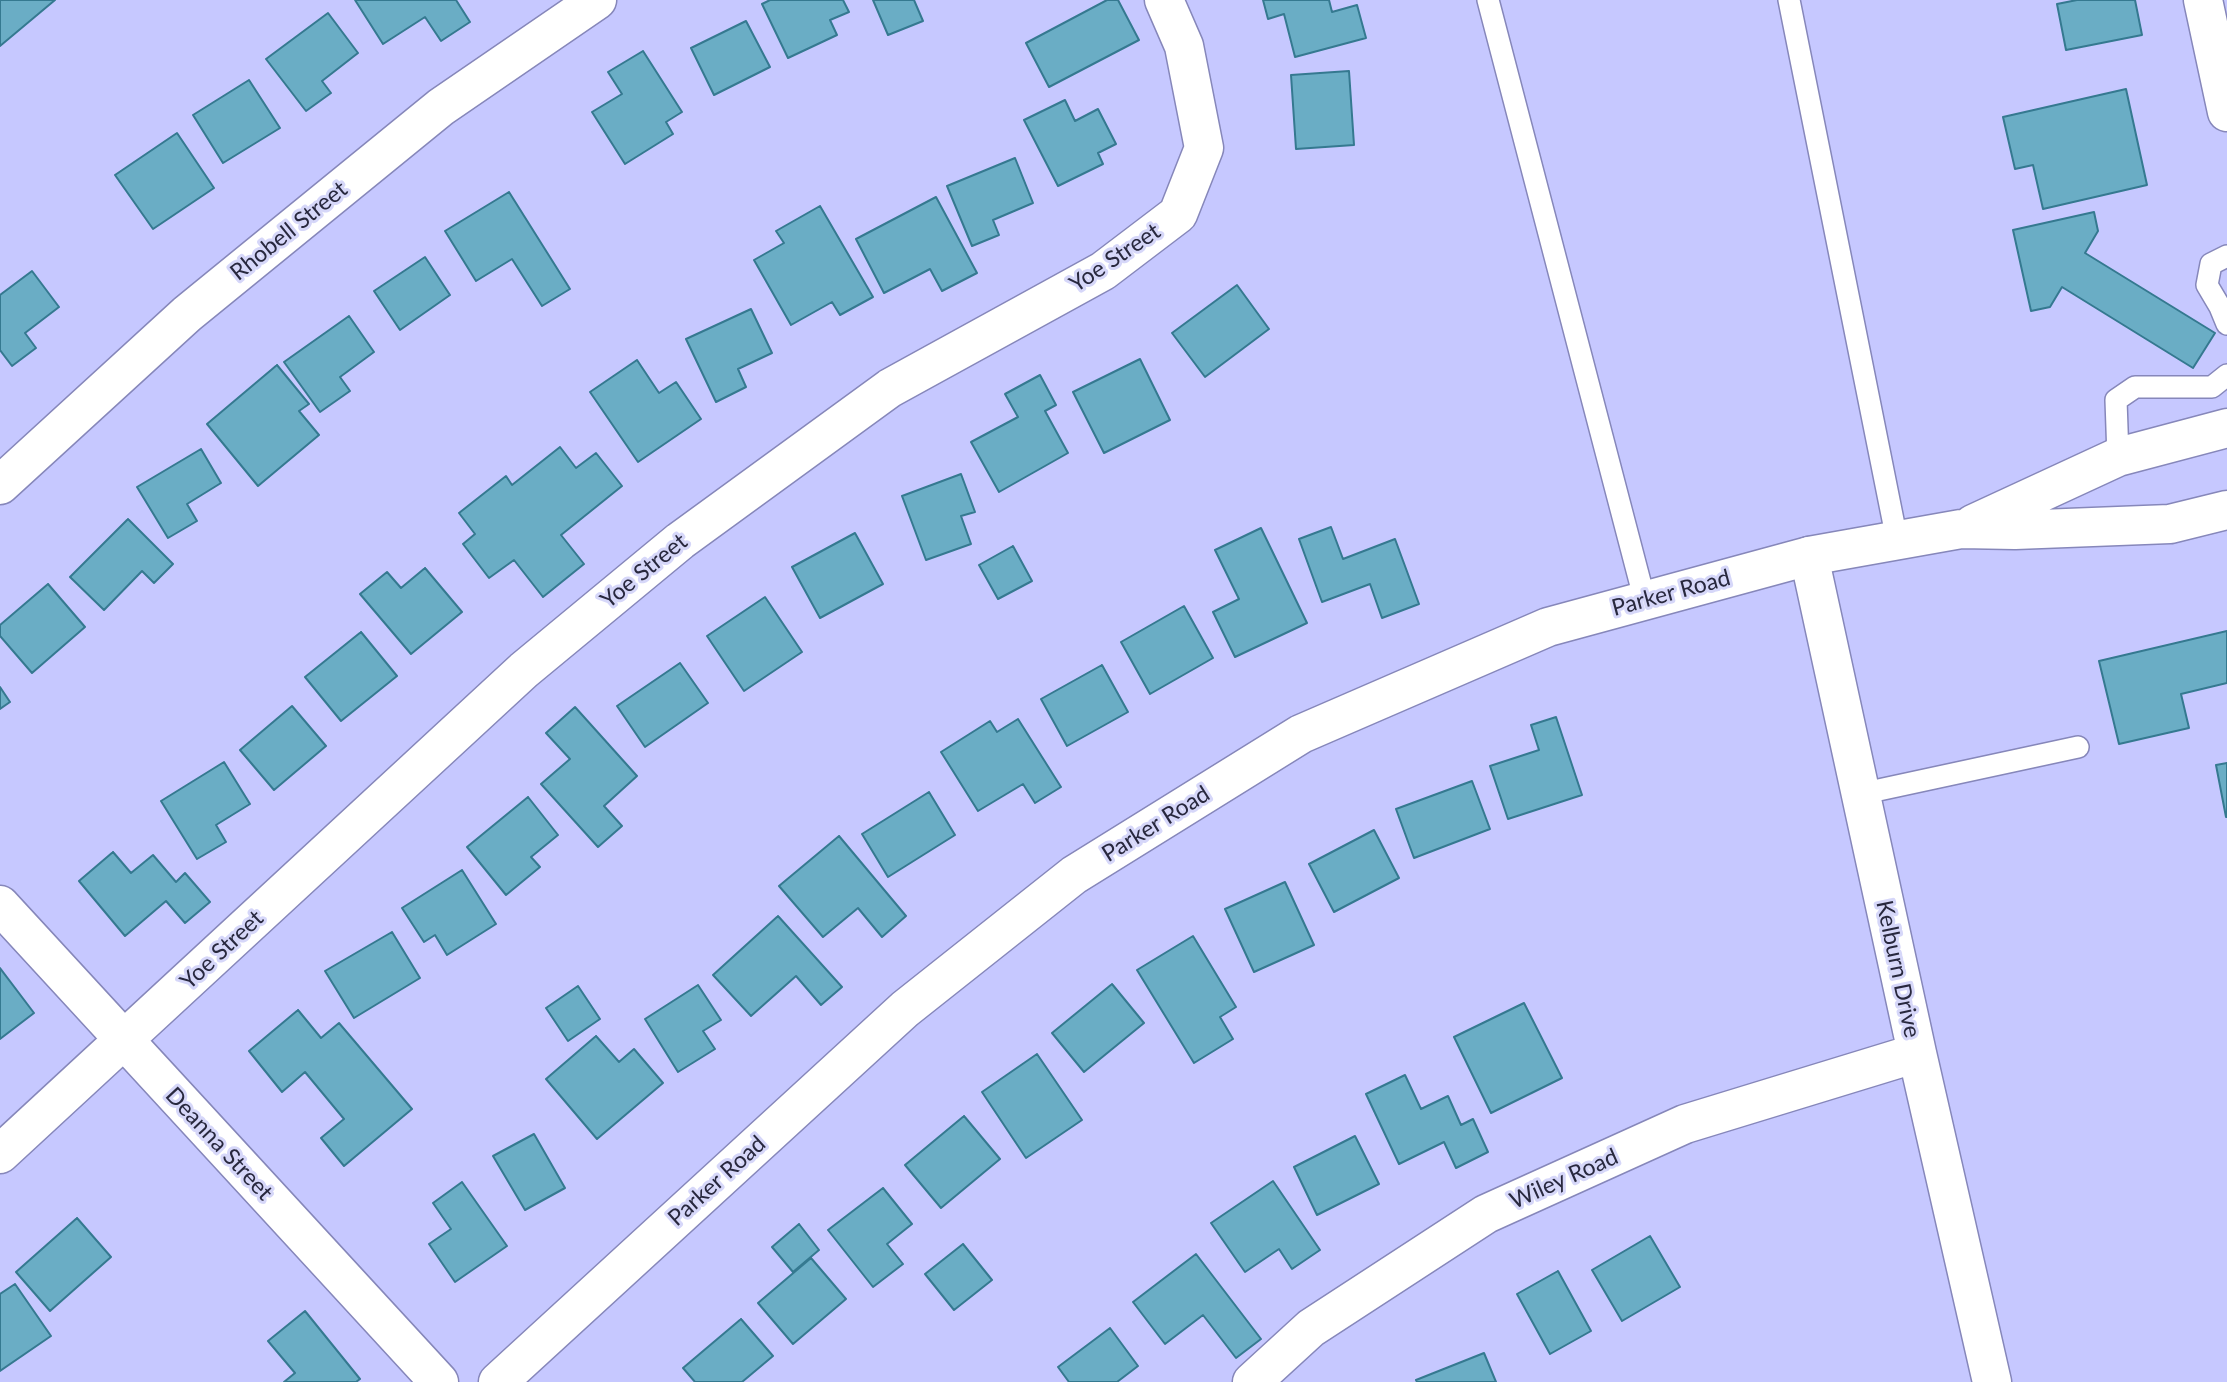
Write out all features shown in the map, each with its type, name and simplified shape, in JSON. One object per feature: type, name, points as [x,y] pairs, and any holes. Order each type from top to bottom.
[{"type":"street","name":"Rhobell Street","points":[[0,485],[187,314],[430,116],[597,0]]},
{"type":"street","name":"Yoe Street","points":[[0,1154],[524,670],[680,541],[890,388],[1103,271],[1178,214],[1204,148],[1184,46],[1164,0]]},
{"type":"street","points":[[2203,0],[2227,112]]},
{"type":"street","name":"Parker Road","points":[[1961,529],[2118,457],[2227,428]]},
{"type":"street","name":"Parker Road","points":[[498,1382],[905,1010],[1074,875],[1301,734],[1548,627],[1809,555],[1961,529],[2015,530],[2170,524],[2227,510]]},
{"type":"street","name":"Kelburn Drive","points":[[1809,555],[1917,1053],[1992,1382]]},
{"type":"street","name":"Deanna Street","points":[[0,905],[439,1382]]},
{"type":"street","name":"Wiley Road","points":[[1252,1382],[1311,1328],[1486,1214],[1685,1125],[1917,1053]]},
{"type":"lane","points":[[1488,0],[1645,601]]},
{"type":"lane","points":[[1789,0],[1897,540]]},
{"type":"lane","points":[[2227,256],[2211,264],[2207,285],[2227,324]]},
{"type":"lane","points":[[2118,457],[2116,400],[2135,387],[2213,387],[2227,375]]},
{"type":"lane","points":[[1860,794],[2078,747]]},
{"type":"building","points":[[0,0],[55,0],[0,46]]},
{"type":"building","points":[[355,0],[456,0],[470,22],[441,41],[425,17],[383,44]]},
{"type":"building","points":[[770,0],[843,0],[849,12],[830,20],[837,35],[788,58],[762,4]]},
{"type":"building","points":[[873,0],[914,0],[923,21],[888,35]]},
{"type":"building","points":[[1107,0],[1118,0],[1139,40],[1049,87],[1026,43]]},
{"type":"building","points":[[1263,0],[1329,0],[1332,12],[1357,5],[1366,38],[1295,57],[1284,14],[1268,19]]},
{"type":"building","points":[[2077,0],[2135,0],[2142,35],[2066,50],[2057,4]]},
{"type":"building","points":[[328,13],[358,53],[322,81],[331,93],[306,111],[266,59]]},
{"type":"building","points":[[746,21],[770,67],[714,95],[691,48]]},
{"type":"building","points":[[643,51],[682,112],[666,122],[673,134],[625,164],[592,112],[622,94],[608,72]]},
{"type":"building","points":[[1349,71],[1354,145],[1296,149],[1291,75]]},
{"type":"building","points":[[249,80],[280,128],[223,163],[193,115]]},
{"type":"building","points":[[2126,89],[2147,185],[2043,209],[2033,165],[2015,169],[2003,117]]},
{"type":"building","points":[[1065,100],[1075,121],[1098,109],[1116,144],[1098,153],[1103,164],[1058,186],[1024,120]]},
{"type":"building","points":[[177,133],[214,188],[153,229],[115,175]]},
{"type":"building","points":[[1015,158],[1033,203],[993,220],[999,235],[972,246],[947,186]]},
{"type":"building","points":[[509,192],[570,289],[542,306],[512,259],[476,281],[445,231]]},
{"type":"building","points":[[936,197],[977,273],[942,291],[930,269],[884,293],[856,239]]},
{"type":"building","points":[[820,206],[873,297],[840,315],[832,302],[791,325],[754,260],[784,243],[776,231]]},
{"type":"building","points":[[2094,212],[2098,231],[2085,253],[2215,333],[2193,368],[2062,287],[2050,307],[2031,311],[2013,230]]},
{"type":"building","points":[[425,257],[450,295],[400,330],[374,291]]},
{"type":"building","points":[[32,271],[59,307],[25,333],[36,348],[12,366],[0,350],[0,295]]},
{"type":"building","points":[[1237,285],[1269,329],[1205,377],[1172,333]]},
{"type":"building","points":[[751,309],[772,353],[738,369],[746,387],[716,402],[686,339]]},
{"type":"building","points":[[349,316],[374,352],[340,377],[350,391],[320,412],[284,362]]},
{"type":"building","points":[[1140,359],[1170,420],[1104,453],[1073,392]]},
{"type":"building","points":[[637,360],[659,393],[676,382],[701,419],[638,462],[590,392]]},
{"type":"building","points":[[277,365],[309,404],[299,411],[319,435],[258,486],[207,424]]},
{"type":"building","points":[[1040,375],[1056,405],[1045,411],[1068,453],[999,492],[971,442],[1018,417],[1005,394]]},
{"type":"building","points":[[560,447],[576,468],[596,453],[622,486],[561,535],[584,564],[543,597],[514,560],[489,578],[463,544],[475,534],[459,513],[506,476],[512,485]]},
{"type":"building","points":[[201,449],[221,483],[187,504],[197,521],[168,538],[137,487]]},
{"type":"building","points":[[961,474],[975,512],[961,516],[971,544],[926,560],[902,496]]},
{"type":"building","points":[[128,519],[173,564],[154,583],[142,571],[104,610],[70,577]]},
{"type":"building","points":[[1331,527],[1343,559],[1395,539],[1419,604],[1382,618],[1370,584],[1322,602],[1299,539]]},
{"type":"building","points":[[1261,528],[1307,623],[1235,657],[1213,612],[1239,599],[1215,550]]},
{"type":"building","points":[[855,533],[883,584],[820,618],[792,567]]},
{"type":"building","points":[[1013,546],[1032,581],[998,599],[979,565]]},
{"type":"building","points":[[425,568],[462,612],[411,654],[360,594],[387,572],[401,588]]},
{"type":"building","points":[[48,584],[85,627],[32,673],[0,636],[0,625]]},
{"type":"building","points":[[765,597],[802,652],[744,691],[707,636]]},
{"type":"building","points":[[1184,606],[1213,658],[1150,694],[1121,642]]},
{"type":"building","points":[[2227,631],[2227,683],[2181,694],[2189,728],[2119,744],[2099,661]]},
{"type":"building","points":[[361,632],[397,676],[341,721],[305,677]]},
{"type":"building","points":[[680,663],[708,703],[645,747],[617,706]]},
{"type":"building","points":[[1102,665],[1128,712],[1067,746],[1041,699]]},
{"type":"building","points":[[0,687],[10,702],[0,709]]},
{"type":"building","points":[[292,706],[326,746],[274,790],[240,750]]},
{"type":"building","points":[[575,707],[637,776],[604,806],[622,826],[598,847],[541,784],[570,759],[546,733]]},
{"type":"building","points":[[1556,717],[1582,795],[1508,819],[1490,766],[1539,750],[1531,725]]},
{"type":"building","points":[[1018,719],[1061,787],[1035,803],[1023,784],[978,811],[941,752],[990,721],[997,732]]},
{"type":"building","points":[[224,762],[250,804],[216,825],[226,842],[197,859],[161,801]]},
{"type":"building","points":[[2227,763],[2227,817],[2226,817],[2216,765]]},
{"type":"building","points":[[1472,781],[1490,829],[1414,858],[1396,809]]},
{"type":"building","points":[[929,792],[955,835],[888,877],[862,834]]},
{"type":"building","points":[[528,797],[558,835],[531,857],[540,867],[506,895],[467,847]]},
{"type":"building","points":[[1374,830],[1399,878],[1334,912],[1309,864]]},
{"type":"building","points":[[839,836],[906,916],[882,937],[858,908],[823,937],[779,886]]},
{"type":"building","points":[[113,852],[131,873],[153,855],[176,882],[185,873],[210,902],[185,923],[166,901],[125,936],[79,881]]},
{"type":"building","points":[[462,870],[496,924],[447,955],[435,935],[424,942],[402,908]]},
{"type":"building","points":[[1285,882],[1314,945],[1254,972],[1225,909]]},
{"type":"building","points":[[778,916],[842,987],[821,1005],[796,976],[751,1016],[713,975]]},
{"type":"building","points":[[392,932],[420,978],[354,1018],[325,971]]},
{"type":"building","points":[[1193,936],[1236,1007],[1220,1017],[1233,1039],[1194,1063],[1137,970]]},
{"type":"building","points":[[0,968],[34,1013],[0,1039]]},
{"type":"building","points":[[1112,984],[1144,1023],[1084,1072],[1052,1033]]},
{"type":"building","points":[[698,985],[721,1020],[703,1031],[715,1049],[678,1072],[645,1019]]},
{"type":"building","points":[[578,986],[600,1019],[568,1041],[546,1008]]},
{"type":"building","points":[[1524,1003],[1562,1078],[1491,1113],[1454,1037]]},
{"type":"building","points":[[298,1010],[321,1038],[339,1023],[412,1109],[344,1166],[321,1138],[344,1119],[305,1072],[282,1092],[249,1051]]},
{"type":"building","points":[[596,1036],[619,1062],[634,1049],[663,1083],[597,1139],[546,1079]]},
{"type":"building","points":[[1037,1054],[1082,1120],[1026,1158],[982,1092]]},
{"type":"building","points":[[1405,1075],[1421,1109],[1448,1096],[1461,1125],[1473,1119],[1488,1152],[1456,1168],[1444,1142],[1399,1164],[1366,1094]]},
{"type":"building","points":[[964,1116],[1000,1159],[941,1208],[905,1165]]},
{"type":"building","points":[[534,1134],[565,1188],[525,1210],[493,1156]]},
{"type":"building","points":[[1355,1136],[1379,1184],[1317,1215],[1294,1167]]},
{"type":"building","points":[[1273,1181],[1320,1250],[1292,1269],[1279,1249],[1245,1272],[1211,1223]]},
{"type":"building","points":[[462,1182],[507,1246],[455,1282],[429,1244],[451,1229],[433,1203]]},
{"type":"building","points":[[883,1188],[912,1224],[887,1244],[903,1264],[873,1287],[828,1230]]},
{"type":"building","points":[[77,1218],[111,1257],[50,1311],[16,1272]]},
{"type":"building","points":[[799,1224],[819,1250],[793,1272],[772,1247]]},
{"type":"building","points":[[1650,1236],[1680,1287],[1622,1321],[1592,1270]]},
{"type":"building","points":[[963,1244],[992,1280],[954,1310],[925,1274]]},
{"type":"building","points":[[1196,1254],[1261,1339],[1236,1358],[1203,1315],[1165,1344],[1133,1302]]},
{"type":"building","points":[[811,1258],[846,1299],[793,1344],[758,1303]]},
{"type":"building","points":[[1558,1271],[1591,1331],[1550,1354],[1517,1294]]},
{"type":"building","points":[[15,1284],[51,1336],[0,1371],[0,1294]]},
{"type":"building","points":[[305,1311],[360,1379],[356,1382],[284,1382],[295,1373],[268,1341]]},
{"type":"building","points":[[741,1319],[773,1356],[742,1382],[695,1382],[683,1368]]},
{"type":"building","points":[[1110,1328],[1138,1366],[1117,1382],[1069,1382],[1058,1367]]},
{"type":"building","points":[[1484,1353],[1496,1382],[1416,1380]]}]
